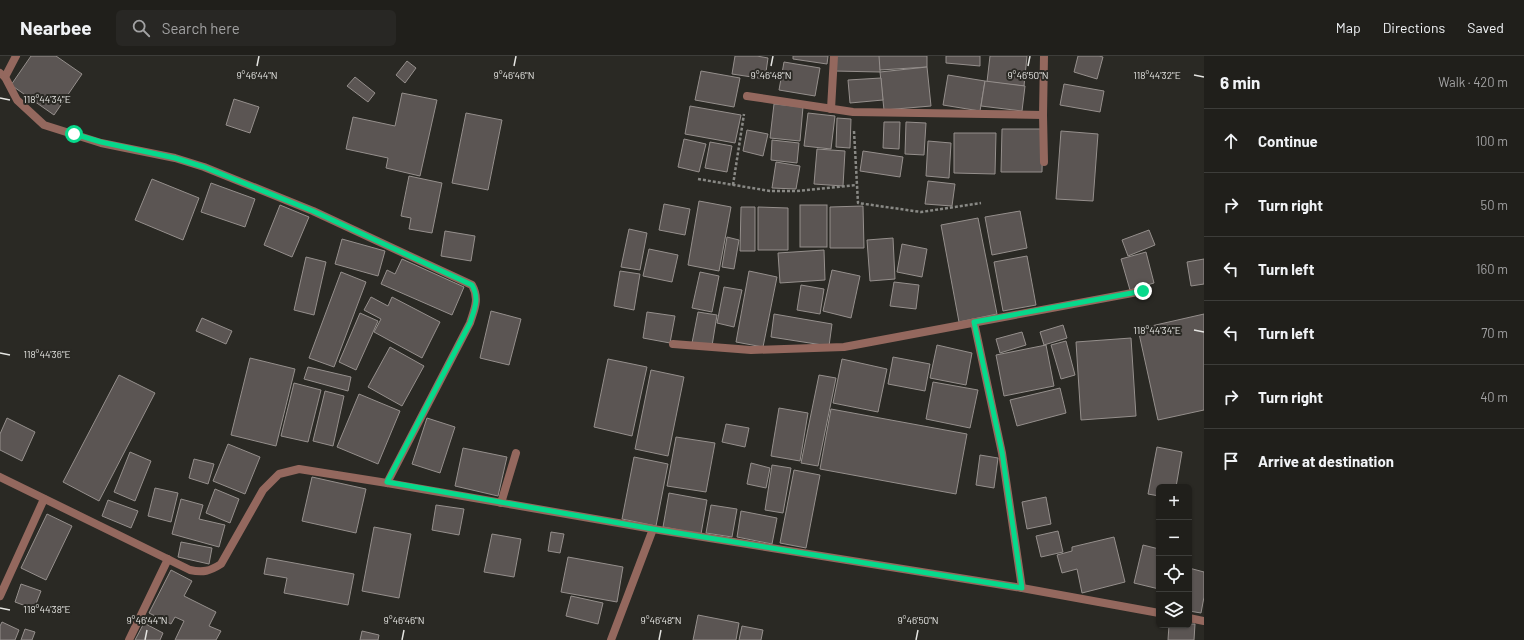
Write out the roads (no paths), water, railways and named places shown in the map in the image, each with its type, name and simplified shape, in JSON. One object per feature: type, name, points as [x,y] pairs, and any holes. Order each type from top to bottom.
[{"type":"street","points":[[16,56],[2,75],[17,100],[44,125],[101,142],[175,158],[204,167],[313,211],[472,285],[476,293],[475,306],[470,323],[387,482]]},
{"type":"street","points":[[831,109],[834,56]]},
{"type":"street","points":[[1044,56],[1044,162]]},
{"type":"street","points":[[747,96],[853,112],[1043,115]]},
{"type":"street","points":[[673,344],[751,350],[844,347],[1143,291]]},
{"type":"street","points":[[974,322],[1002,452],[1022,588]]},
{"type":"street","points":[[501,503],[516,453]]},
{"type":"street","points":[[0,477],[190,570],[202,572],[211,570],[221,564],[263,490],[279,474],[299,469],[387,482],[653,529],[1022,588],[1156,612]]},
{"type":"street","points":[[0,596],[44,499]]},
{"type":"street","points":[[611,640],[653,529]]},
{"type":"street","points":[[129,640],[168,559]]},
{"type":"street","points":[[1192,619],[1204,621]]}]
